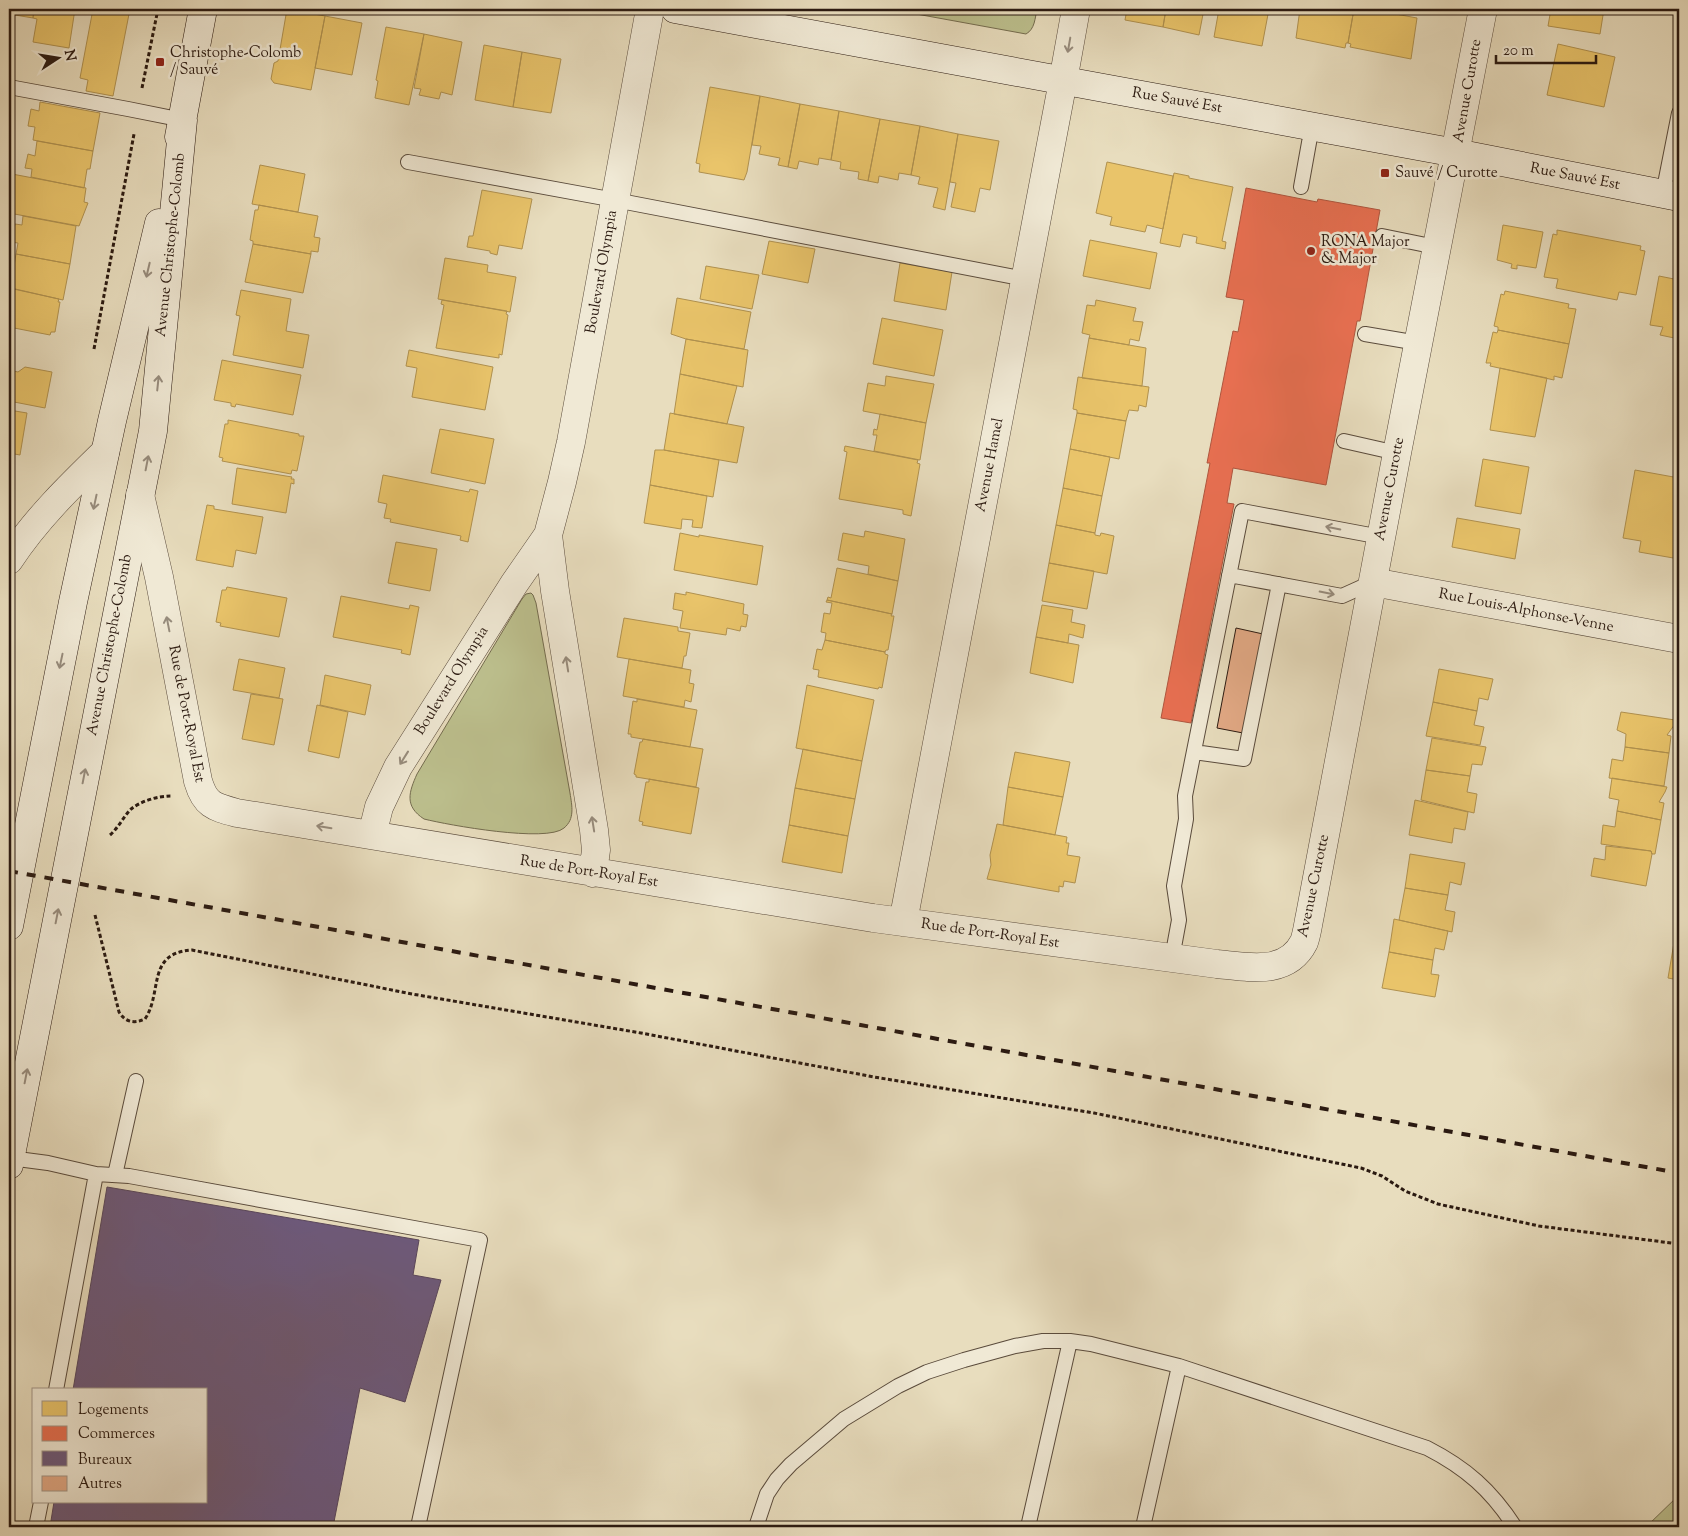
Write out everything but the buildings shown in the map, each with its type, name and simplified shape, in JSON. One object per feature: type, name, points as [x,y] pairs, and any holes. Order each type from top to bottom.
[{"type":"street","name":"Avenue Christophe-Colomb","points":[[9,926],[50,716],[106,452],[183,120],[203,9]]},
{"type":"street","name":"Boulevard Olympia","points":[[372,835],[379,807],[398,767],[514,584],[548,535],[571,442],[650,9]]},
{"type":"street","name":"Rue Sauvé Est","points":[[675,9],[1456,153],[1671,196]]},
{"type":"street","name":"Avenue Hamel","points":[[904,922],[1076,9]]},
{"type":"street","name":"Avenue Curotte","points":[[1286,962],[1300,949],[1305,940],[1308,927],[1436,247],[1483,9]]},
{"type":"street","name":"Avenue Christophe-Colomb","points":[[9,1161],[153,432],[183,120]]},
{"type":"street","points":[[9,560],[22,540],[65,490],[106,452]]},
{"type":"street","name":"Rue de Port-Royal Est","points":[[140,495],[159,577],[198,780],[205,799],[216,807],[238,813],[594,873],[904,922],[1172,958],[1262,968],[1286,962]]},
{"type":"street","name":"Boulevard Olympia","points":[[548,535],[555,591],[594,830],[596,850],[594,873]]},
{"type":"street","name":"Rue Louis-Alphonse-Venne","points":[[1373,582],[1679,639]]},
{"type":"lane","points":[[9,87],[183,120]]},
{"type":"lane","points":[[1671,196],[1679,113]]},
{"type":"lane","points":[[1301,187],[1312,126]]},
{"type":"lane","points":[[408,162],[1025,279]]},
{"type":"lane","points":[[1382,236],[1436,247]]},
{"type":"lane","points":[[1365,334],[1418,344]]},
{"type":"lane","points":[[1344,441],[1397,453]]},
{"type":"lane","points":[[1172,958],[1179,920],[1174,886],[1186,819],[1185,796],[1242,510],[1381,537]]},
{"type":"lane","points":[[1229,575],[1342,596],[1373,582]]},
{"type":"lane","points":[[1194,752],[1244,759],[1279,584]]},
{"type":"lane","points":[[115,1175],[136,1081]]},
{"type":"lane","points":[[9,1161],[48,1163],[96,1174],[115,1175],[480,1240],[418,1527]]},
{"type":"lane","points":[[56,1388],[96,1174]]},
{"type":"lane","points":[[1028,1527],[1070,1341]]},
{"type":"lane","points":[[756,1527],[768,1494],[777,1479],[791,1464],[844,1419],[898,1386],[927,1372],[964,1360],[1034,1343],[1070,1341],[1092,1344],[1179,1366],[1427,1448],[1458,1465],[1485,1487],[1514,1527]]},
{"type":"lane","points":[[1143,1527],[1179,1366]]},
{"type":"lane","points":[[36,1527],[41,1504]]},
{"type":"path","points":[[142,93],[158,9]]},
{"type":"path","points":[[94,351],[134,132]]},
{"type":"path","points":[[110,835],[131,810],[137,806],[156,798],[178,796]]},
{"type":"path","points":[[96,915],[119,1012],[127,1021],[132,1022],[145,1019],[149,1013],[158,975],[164,961],[172,954],[192,950],[412,994],[641,1033],[874,1077],[1094,1113],[1361,1168],[1382,1176],[1405,1191],[1447,1206],[1540,1226],[1679,1244]]},
{"type":"green space","points":[[889,9],[1037,9],[1033,26],[1026,34]]},
{"type":"green space","points":[[531,593],[536,603],[570,793],[572,812],[570,821],[564,828],[554,832],[538,834],[497,831],[424,819],[413,809],[410,798],[417,774],[522,599],[526,594]]},
{"type":"green space","points":[[1679,1495],[1679,1527],[1646,1527]]},
{"type":"railway","points":[[9,871],[1679,1173]]},
{"type":"place","name":"Christophe-Colomb / Sauvé","points":[[160,62]]},
{"type":"place","name":"Sauvé / Curotte","points":[[1385,173]]},
{"type":"place","name":"RONA Major & Major","points":[[1311,251]]}]
